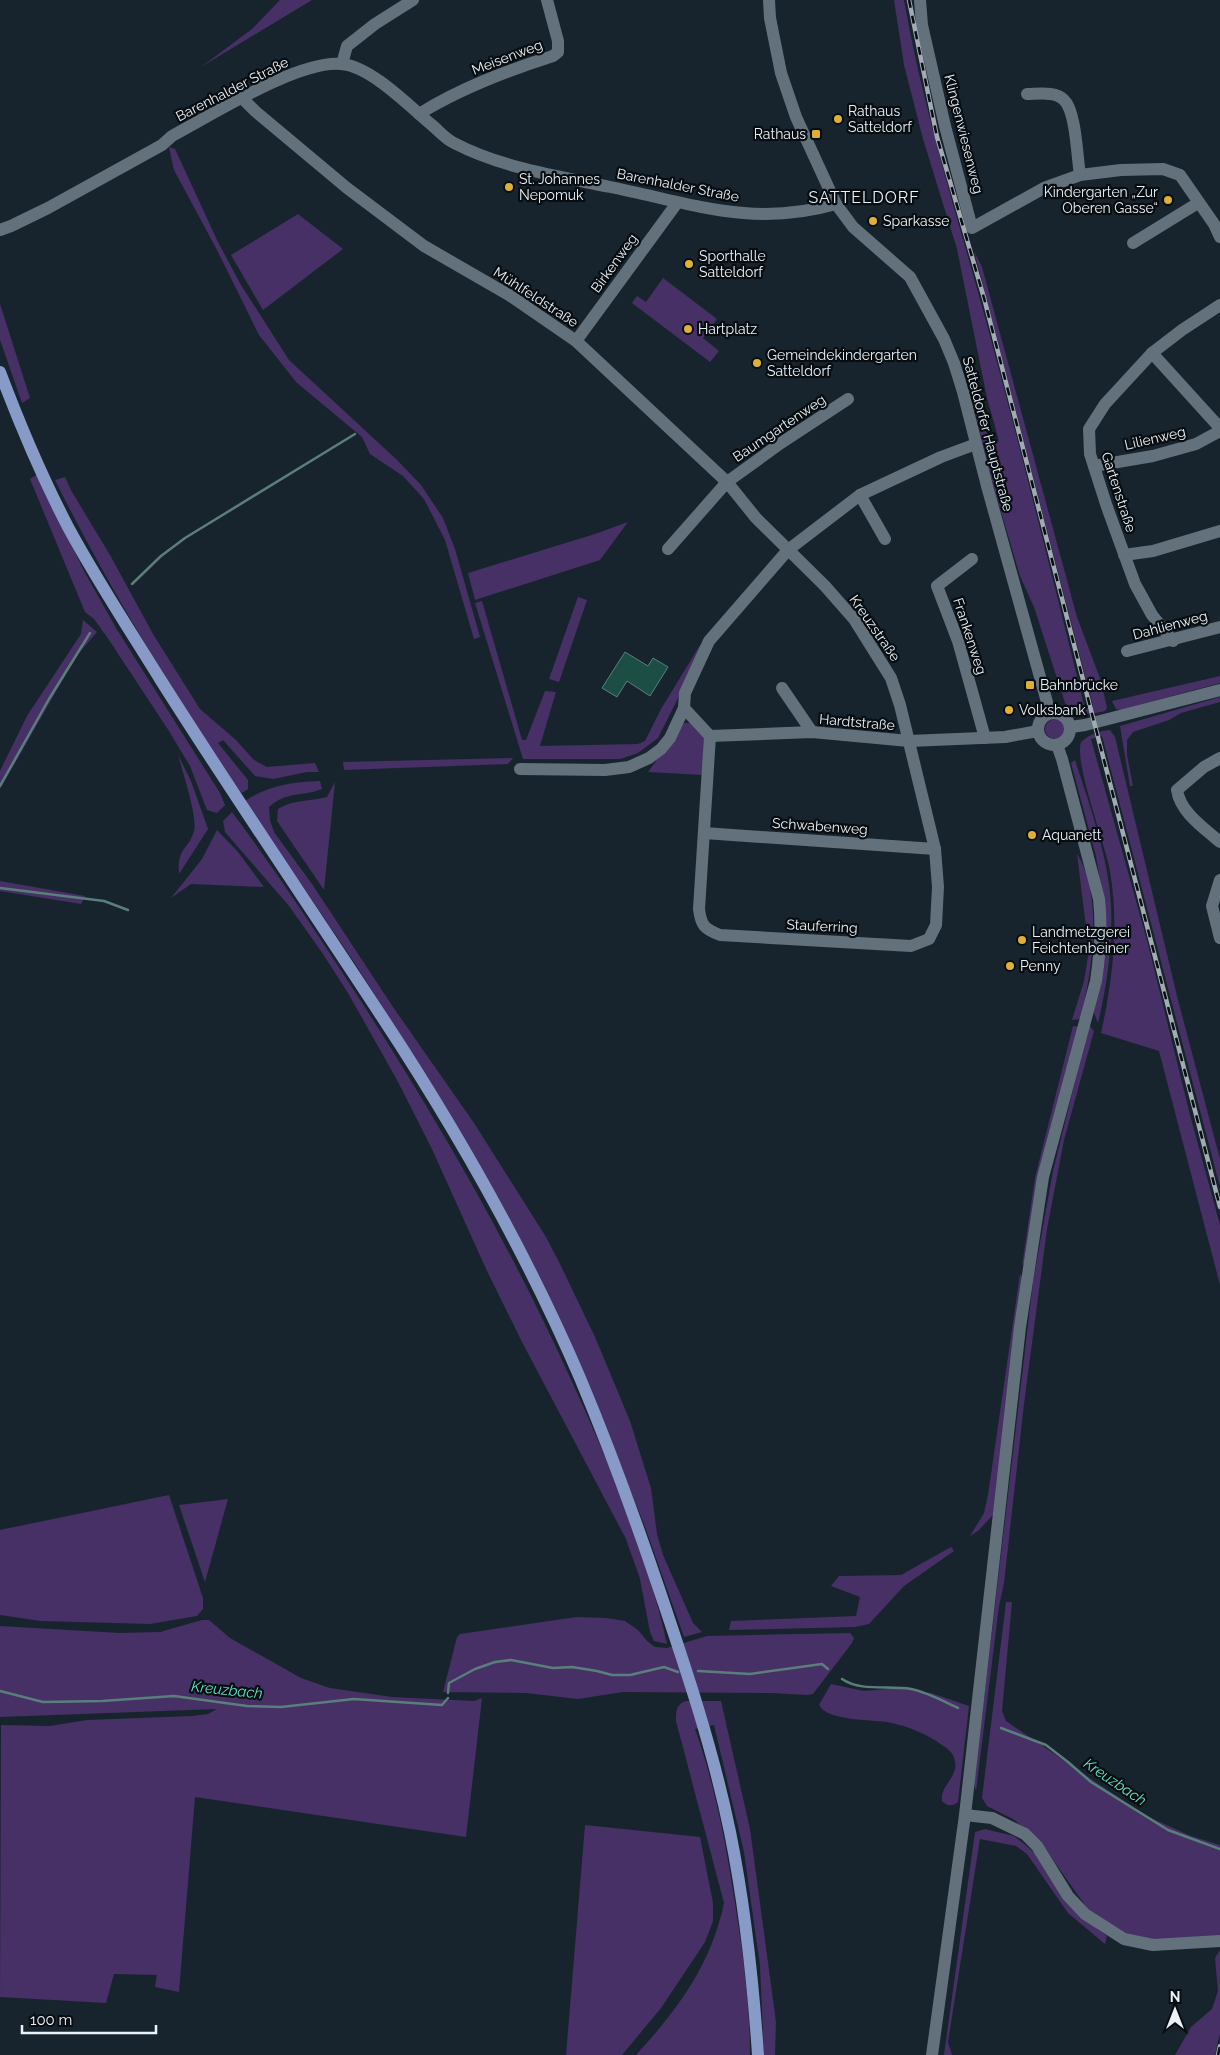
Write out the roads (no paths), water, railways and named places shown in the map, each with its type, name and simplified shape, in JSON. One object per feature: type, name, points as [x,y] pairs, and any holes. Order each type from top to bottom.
[{"type":"main road","points":[[0,372],[40,471],[70,530],[115,607],[223,778],[384,1021],[456,1135],[521,1253],[582,1384],[629,1500],[708,1742],[730,1831],[746,1920],[758,2055]]},
{"type":"street","points":[[342,64],[346,46],[412,0]]},
{"type":"street","name":"Meisenweg","points":[[419,114],[474,85],[509,70],[553,56],[558,52],[558,41],[547,0]]},
{"type":"street","name":"Satteldorfer Hauptstraße","points":[[769,0],[771,27],[781,73],[796,117],[836,204],[853,227],[910,277],[944,340],[954,363],[1050,713]]},
{"type":"street","name":"Klingenwiesenweg","points":[[920,0],[922,25],[943,117],[972,228],[1044,188],[1080,175]]},
{"type":"street","name":"Barenhalder Straße","points":[[0,230],[48,208],[162,145],[172,136],[285,77],[316,66],[342,64],[356,67],[373,76],[452,142],[494,161],[677,203],[734,213],[781,214],[813,211],[836,204]]},
{"type":"street","points":[[1027,94],[1049,93],[1063,98],[1070,108],[1080,175],[1121,170],[1163,169],[1180,175],[1198,203],[1217,221],[1220,237]]},
{"type":"street","name":"Mühlfeldstraße","points":[[242,99],[255,112],[347,188],[424,246],[509,294],[576,341],[727,482],[756,518],[788,550]]},
{"type":"street","name":"Birkenweg","points":[[576,341],[677,203]]},
{"type":"street","points":[[1133,243],[1198,203]]},
{"type":"street","name":"Gartenstraße","points":[[1173,641],[1152,615],[1135,584],[1090,454],[1089,428],[1105,404],[1152,354],[1182,330],[1220,305]]},
{"type":"street","points":[[1152,354],[1220,430]]},
{"type":"street","name":"Baumgartenweg","points":[[668,549],[727,482],[781,443],[848,399]]},
{"type":"street","name":"Lilienweg","points":[[1094,466],[1153,456],[1179,449],[1196,444],[1220,430]]},
{"type":"street","points":[[520,769],[605,770],[629,767],[649,758],[661,749],[670,738],[684,708],[685,693],[709,641],[788,550],[860,495],[941,457],[976,444]]},
{"type":"street","points":[[860,495],[885,539]]},
{"type":"street","points":[[1124,555],[1153,551],[1220,531]]},
{"type":"street","name":"Kreuzstraße","points":[[788,550],[825,586],[854,619],[872,646],[891,678],[909,741]]},
{"type":"street","name":"Frankenweg","points":[[972,559],[937,586],[958,641],[985,738]]},
{"type":"street","name":"Dahlienweg","points":[[1127,652],[1220,627]]},
{"type":"street","points":[[782,688],[812,732]]},
{"type":"street","points":[[1071,727],[1220,690]]},
{"type":"street","points":[[684,708],[710,736]]},
{"type":"street","points":[[1055,712],[1065,716],[1071,727],[1070,736],[1057,745],[1048,744],[1043,741],[1038,731],[1042,718],[1055,712]]},
{"type":"street","name":"Hardtstraße","points":[[710,736],[812,732],[909,741],[1005,737],[1038,731]]},
{"type":"street","name":"Stauferring","points":[[710,736],[699,909],[701,920],[707,930],[720,935],[911,946],[929,939],[936,925],[938,887],[935,849],[909,741]]},
{"type":"street","points":[[932,2055],[965,1814],[1020,1327],[1043,1177],[1096,981],[1100,933],[1099,899],[1093,871],[1057,745]]},
{"type":"street","points":[[1220,758],[1204,767],[1177,790],[1178,799],[1184,809],[1220,842]]},
{"type":"street","name":"Schwabenweg","points":[[704,833],[935,849]]},
{"type":"street","points":[[1220,880],[1216,908],[1220,938]]},
{"type":"street","points":[[965,1814],[992,1818],[1025,1834],[1037,1846],[1068,1896],[1085,1914],[1124,1939],[1153,1945],[1220,1941]]},
{"type":"waterway","points":[[132,584],[161,556],[185,538],[355,434]]},
{"type":"waterway","points":[[0,786],[49,699],[90,633]]},
{"type":"waterway","points":[[0,888],[104,901],[128,910]]},
{"type":"waterway","name":"Kreuzbach","points":[[448,1693],[449,1683],[475,1669],[495,1662],[511,1660],[553,1668],[572,1667],[612,1675],[630,1675],[664,1667],[678,1672]]},
{"type":"waterway","name":"Kreuzbach","points":[[698,1671],[750,1674],[822,1664],[828,1669]]},
{"type":"waterway","name":"Kreuzbach","points":[[842,1679],[866,1687],[917,1690],[958,1708]]},
{"type":"waterway","name":"Kreuzbach","points":[[0,1691],[43,1702],[102,1701],[174,1696],[247,1706],[281,1707],[354,1699],[442,1705],[448,1698]]},
{"type":"waterway","name":"Kreuzbach","points":[[1001,1728],[1046,1745],[1091,1782],[1168,1830],[1220,1849]]},
{"type":"railway","points":[[909,0],[937,137],[984,298],[1220,1207]]},
{"type":"railway","points":[[1218,2055],[1220,2046]]},
{"type":"place","name":"Rathaus Satteldorf","points":[[838,119]]},
{"type":"place","name":"Rathaus","points":[[816,134]]},
{"type":"place","name":"St. Johannes Nepomuk","points":[[509,187]]},
{"type":"place","name":"Kindergarten „Zur Oberen Gasse“","points":[[1168,200]]},
{"type":"place","name":"Sparkasse","points":[[873,221]]},
{"type":"place","name":"Sporthalle Satteldorf","points":[[689,264]]},
{"type":"place","name":"Hartplatz","points":[[688,329]]},
{"type":"place","name":"Gemeindekindergarten Satteldorf","points":[[757,363]]},
{"type":"place","name":"Bahnbrücke","points":[[1030,685]]},
{"type":"place","name":"Volksbank","points":[[1009,710]]},
{"type":"place","name":"Aquanett","points":[[1032,835]]},
{"type":"place","name":"Landmetzgerei Feichtenbeiner","points":[[1022,940]]},
{"type":"place","name":"Penny","points":[[1010,966]]},
{"type":"district","name":"SATTELDORF","points":[[864,197]]}]
